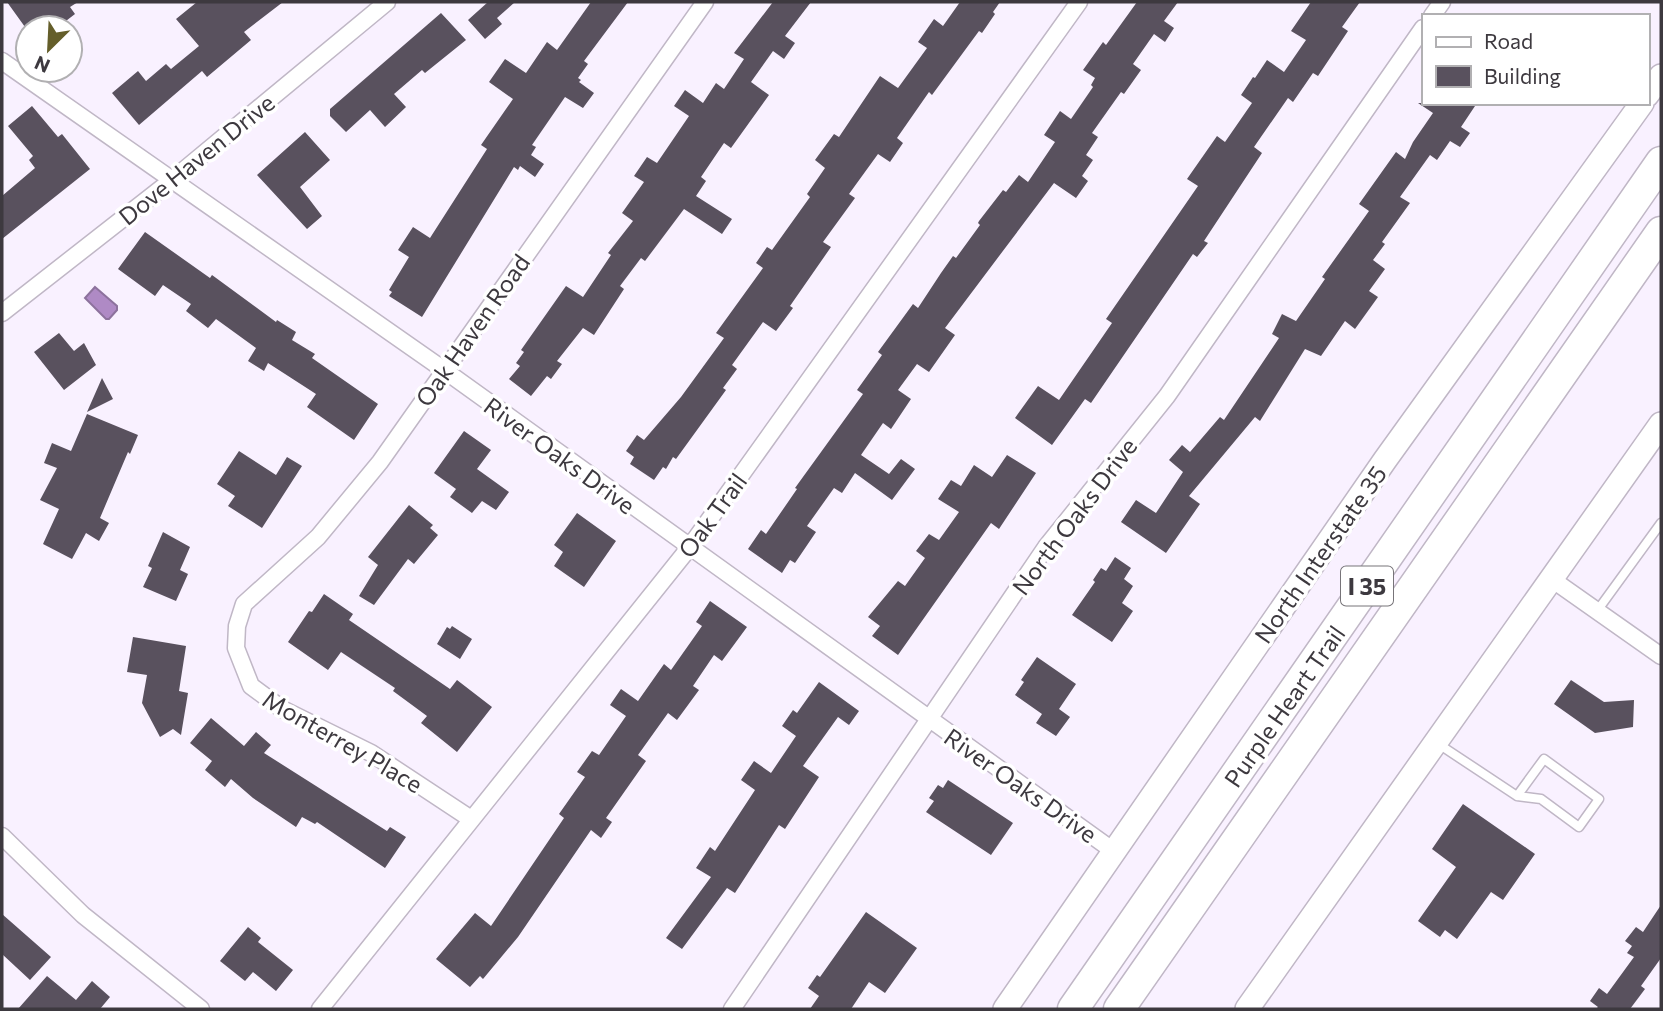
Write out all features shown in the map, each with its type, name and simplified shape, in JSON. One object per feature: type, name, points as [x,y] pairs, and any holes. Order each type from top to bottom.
[{"type":"highway","name":"Purple Heart Trail","points":[[1073,1009],[1661,162]]},
{"type":"highway","name":"Purple Heart Trail","points":[[1119,1009],[1661,232]]},
{"type":"main road","points":[[1649,92],[1661,76]]},
{"type":"main road","name":"North Interstate 35","points":[[1005,1009],[1385,460],[1641,105]]},
{"type":"main road","points":[[1247,1009],[1661,424]]},
{"type":"street","name":"Dove Haven Drive","points":[[2,313],[172,180],[387,2]]},
{"type":"street","name":"Oak Haven Road","points":[[236,648],[237,626],[244,604],[318,537],[380,462],[705,2]]},
{"type":"street","name":"Oak Trail","points":[[320,1009],[689,548],[1079,2]]},
{"type":"street","name":"North Oaks Drive","points":[[732,1009],[1046,547],[1167,396],[1422,29]]},
{"type":"street","name":"River Oaks Drive","points":[[2,61],[444,370],[1115,852]]},
{"type":"street","points":[[1553,580],[1661,656]]},
{"type":"street","name":"Monterrey Place","points":[[236,648],[251,687],[282,709],[370,753],[471,819]]},
{"type":"street","points":[[2,836],[83,915],[201,1009]]},
{"type":"lane","points":[[1597,611],[1661,523]]},
{"type":"lane","points":[[1437,743],[1517,796],[1541,799],[1580,827],[1599,799],[1544,759],[1517,796]]},
{"type":"shaded area","points":[[95,287],[117,306],[109,319],[85,298]]},
{"type":"building","points":[[7,2],[78,2],[70,7],[75,14],[16,14]]},
{"type":"building","points":[[197,2],[283,2],[244,32],[251,40],[207,77],[202,71],[139,125],[112,93],[138,71],[146,81],[166,64],[171,69],[199,46],[176,19]]},
{"type":"building","points":[[488,2],[515,2],[497,18],[502,24],[485,39],[468,20]]},
{"type":"building","points":[[591,2],[628,2],[584,61],[588,64],[578,78],[581,80],[579,82],[594,93],[583,108],[565,97],[532,145],[536,147],[531,155],[544,164],[535,177],[520,166],[518,170],[514,167],[422,317],[389,296],[392,292],[389,290],[409,257],[398,250],[413,227],[430,238],[487,149],[481,145],[513,99],[489,82],[505,59],[526,73],[547,42],[557,50]]},
{"type":"building","points":[[773,2],[811,2],[785,36],[795,43],[784,59],[773,51],[751,82],[769,95],[731,148],[724,143],[701,177],[706,181],[696,196],[732,219],[722,234],[684,209],[645,261],[641,258],[620,286],[624,289],[594,335],[583,328],[557,361],[562,364],[551,379],[547,376],[531,396],[509,379],[520,366],[516,363],[524,352],[521,350],[566,286],[583,297],[611,255],[608,253],[633,221],[622,213],[644,182],[634,176],[647,157],[657,163],[689,116],[674,106],[685,90],[703,103],[716,83],[724,89],[744,59],[734,53]]},
{"type":"building","points":[[960,2],[1000,2],[982,33],[979,31],[932,95],[929,92],[897,138],[903,143],[890,162],[878,154],[849,194],[855,198],[823,242],[831,247],[790,306],[793,308],[776,331],[763,322],[732,365],[737,369],[723,388],[726,390],[666,469],[663,467],[654,480],[630,464],[634,457],[626,451],[637,435],[644,440],[681,397],[724,338],[716,333],[763,268],[756,263],[767,247],[772,250],[810,197],[807,194],[825,168],[815,160],[834,134],[839,137],[880,76],[898,88],[927,48],[918,42],[934,19],[943,26]]},
{"type":"building","points":[[1137,2],[1178,2],[1164,21],[1174,28],[1165,42],[1154,34],[1133,64],[1141,70],[1124,94],[1121,92],[1092,133],[1098,137],[1086,155],[1093,160],[1082,176],[1088,181],[1076,198],[1054,183],[945,328],[955,335],[929,372],[917,364],[898,390],[911,399],[891,429],[883,423],[861,455],[889,474],[901,459],[915,469],[892,500],[855,473],[842,493],[834,488],[807,526],[816,532],[795,563],[790,560],[782,573],[748,549],[761,530],[766,534],[797,489],[795,488],[863,394],[857,390],[882,355],[878,352],[913,304],[918,308],[1003,190],[1006,192],[1019,175],[1028,182],[1055,142],[1044,135],[1060,111],[1071,119],[1093,87],[1091,85],[1095,78],[1083,70],[1103,42],[1106,45]]},
{"type":"building","points":[[1311,2],[1360,2],[1342,27],[1348,31],[1318,76],[1313,73],[1293,102],[1288,98],[1254,147],[1262,153],[1204,241],[1208,243],[1197,257],[1193,254],[1091,403],[1085,399],[1052,445],[1015,418],[1038,386],[1059,400],[1112,323],[1106,319],[1198,186],[1187,179],[1217,136],[1225,142],[1252,103],[1241,95],[1253,77],[1255,78],[1267,60],[1284,72],[1306,40],[1291,31]]},
{"type":"building","points":[[441,13],[466,40],[425,73],[422,70],[394,94],[406,107],[385,127],[370,110],[346,132],[330,116],[330,109]]},
{"type":"building","points":[[1418,103],[1476,105],[1461,127],[1470,133],[1460,147],[1450,141],[1437,160],[1430,155],[1400,197],[1410,203],[1382,242],[1385,244],[1373,260],[1385,269],[1369,291],[1378,297],[1355,329],[1345,321],[1321,356],[1305,349],[1260,421],[1255,417],[1189,496],[1200,504],[1166,553],[1121,522],[1136,500],[1156,513],[1183,472],[1169,460],[1182,445],[1190,452],[1220,417],[1224,420],[1279,338],[1272,334],[1282,314],[1296,321],[1325,279],[1322,277],[1369,211],[1359,204],[1396,152],[1405,159],[1433,113]]},
{"type":"building","points":[[32,106],[58,137],[62,134],[90,169],[2,239],[2,196],[35,168],[29,160],[33,156],[8,126]]},
{"type":"building","points":[[305,132],[330,160],[300,187],[322,216],[307,229],[257,175]]},
{"type":"building","points":[[145,232],[210,278],[212,275],[276,322],[277,320],[296,332],[292,340],[315,354],[312,358],[378,404],[354,440],[307,407],[316,394],[268,363],[264,371],[248,361],[256,348],[216,319],[208,328],[186,311],[191,304],[163,285],[155,296],[118,269]]},
{"type":"building","points":[[59,333],[74,351],[84,343],[96,365],[64,390],[34,352]]},
{"type":"building","points":[[102,378],[113,399],[87,412]]},
{"type":"building","points":[[87,414],[138,435],[100,518],[109,523],[99,541],[86,533],[72,559],[43,544],[59,509],[40,500],[57,468],[44,463],[52,443],[71,451]]},
{"type":"building","points":[[464,431],[491,450],[477,469],[509,492],[496,510],[482,501],[472,513],[450,497],[456,489],[434,473]]},
{"type":"building","points":[[239,451],[276,475],[287,457],[302,466],[262,528],[228,506],[235,496],[217,484]]},
{"type":"building","points":[[1007,455],[1036,473],[999,529],[991,523],[898,655],[872,636],[880,626],[868,617],[898,581],[905,586],[925,558],[916,551],[929,534],[939,540],[959,512],[938,499],[951,480],[961,486],[974,465],[992,477]]},
{"type":"building","points":[[409,505],[433,525],[430,528],[438,535],[414,564],[408,559],[374,605],[359,596],[378,565],[368,557]]},
{"type":"building","points":[[577,513],[616,541],[584,587],[554,566],[563,552],[554,545]]},
{"type":"building","points":[[163,532],[190,547],[180,570],[188,574],[176,601],[143,587],[152,568],[148,566]]},
{"type":"building","points":[[1115,557],[1131,568],[1124,579],[1133,586],[1122,603],[1133,611],[1112,642],[1072,615],[1095,582],[1093,580],[1101,568],[1106,571]]},
{"type":"building","points":[[324,594],[353,614],[349,620],[450,689],[457,680],[492,707],[457,752],[421,723],[427,716],[393,691],[395,688],[341,652],[328,670],[288,642]]},
{"type":"building","points":[[710,601],[747,627],[722,661],[714,655],[693,686],[699,690],[677,720],[668,713],[638,755],[646,761],[606,818],[612,822],[601,838],[591,830],[518,937],[483,979],[480,976],[470,987],[436,959],[475,913],[491,926],[564,818],[559,814],[585,777],[577,772],[592,751],[599,755],[626,716],[610,705],[621,689],[638,701],[664,664],[671,670],[702,626],[696,622]]},
{"type":"building","points":[[452,626],[472,639],[460,659],[437,644],[447,627],[450,629]]},
{"type":"building","points":[[133,637],[186,646],[179,691],[188,693],[181,735],[173,729],[160,737],[142,703],[147,675],[127,672]]},
{"type":"building","points":[[1037,657],[1076,684],[1059,709],[1070,717],[1056,736],[1036,723],[1042,714],[1015,695],[1024,682],[1021,680]]},
{"type":"building","points":[[1571,680],[1604,702],[1634,700],[1633,727],[1595,733],[1554,704]]},
{"type":"building","points":[[819,682],[859,711],[849,725],[838,717],[803,766],[819,777],[785,829],[779,825],[735,893],[727,888],[682,949],[666,938],[711,877],[696,868],[710,847],[715,851],[755,790],[741,780],[754,761],[771,773],[796,736],[782,726],[793,710],[797,713]]},
{"type":"building","points":[[211,718],[244,746],[256,732],[271,745],[264,753],[387,831],[390,827],[406,837],[385,868],[317,822],[315,824],[302,817],[296,827],[253,798],[231,779],[225,787],[205,770],[212,761],[190,743]]},
{"type":"building","points":[[948,780],[1013,823],[991,855],[926,812],[934,801],[929,798],[938,785],[943,788]]},
{"type":"building","points":[[1463,804],[1535,854],[1503,900],[1491,892],[1457,939],[1445,930],[1440,937],[1418,921],[1456,867],[1432,849]]},
{"type":"building","points":[[1661,905],[1661,958],[1641,986],[1645,989],[1630,1009],[1596,1009],[1598,1007],[1590,1001],[1599,988],[1607,994],[1634,957],[1627,953],[1632,946],[1625,941],[1636,927],[1643,932]]},
{"type":"building","points":[[866,912],[917,948],[885,993],[869,982],[851,1009],[810,1009],[819,996],[808,988],[817,975],[820,977]]},
{"type":"building","points":[[2,914],[51,957],[30,980],[2,954]]},
{"type":"building","points":[[248,927],[261,938],[258,942],[293,970],[276,991],[253,972],[245,981],[220,961]]},
{"type":"building","points":[[47,976],[76,1000],[92,981],[110,997],[100,1009],[18,1009]]}]
